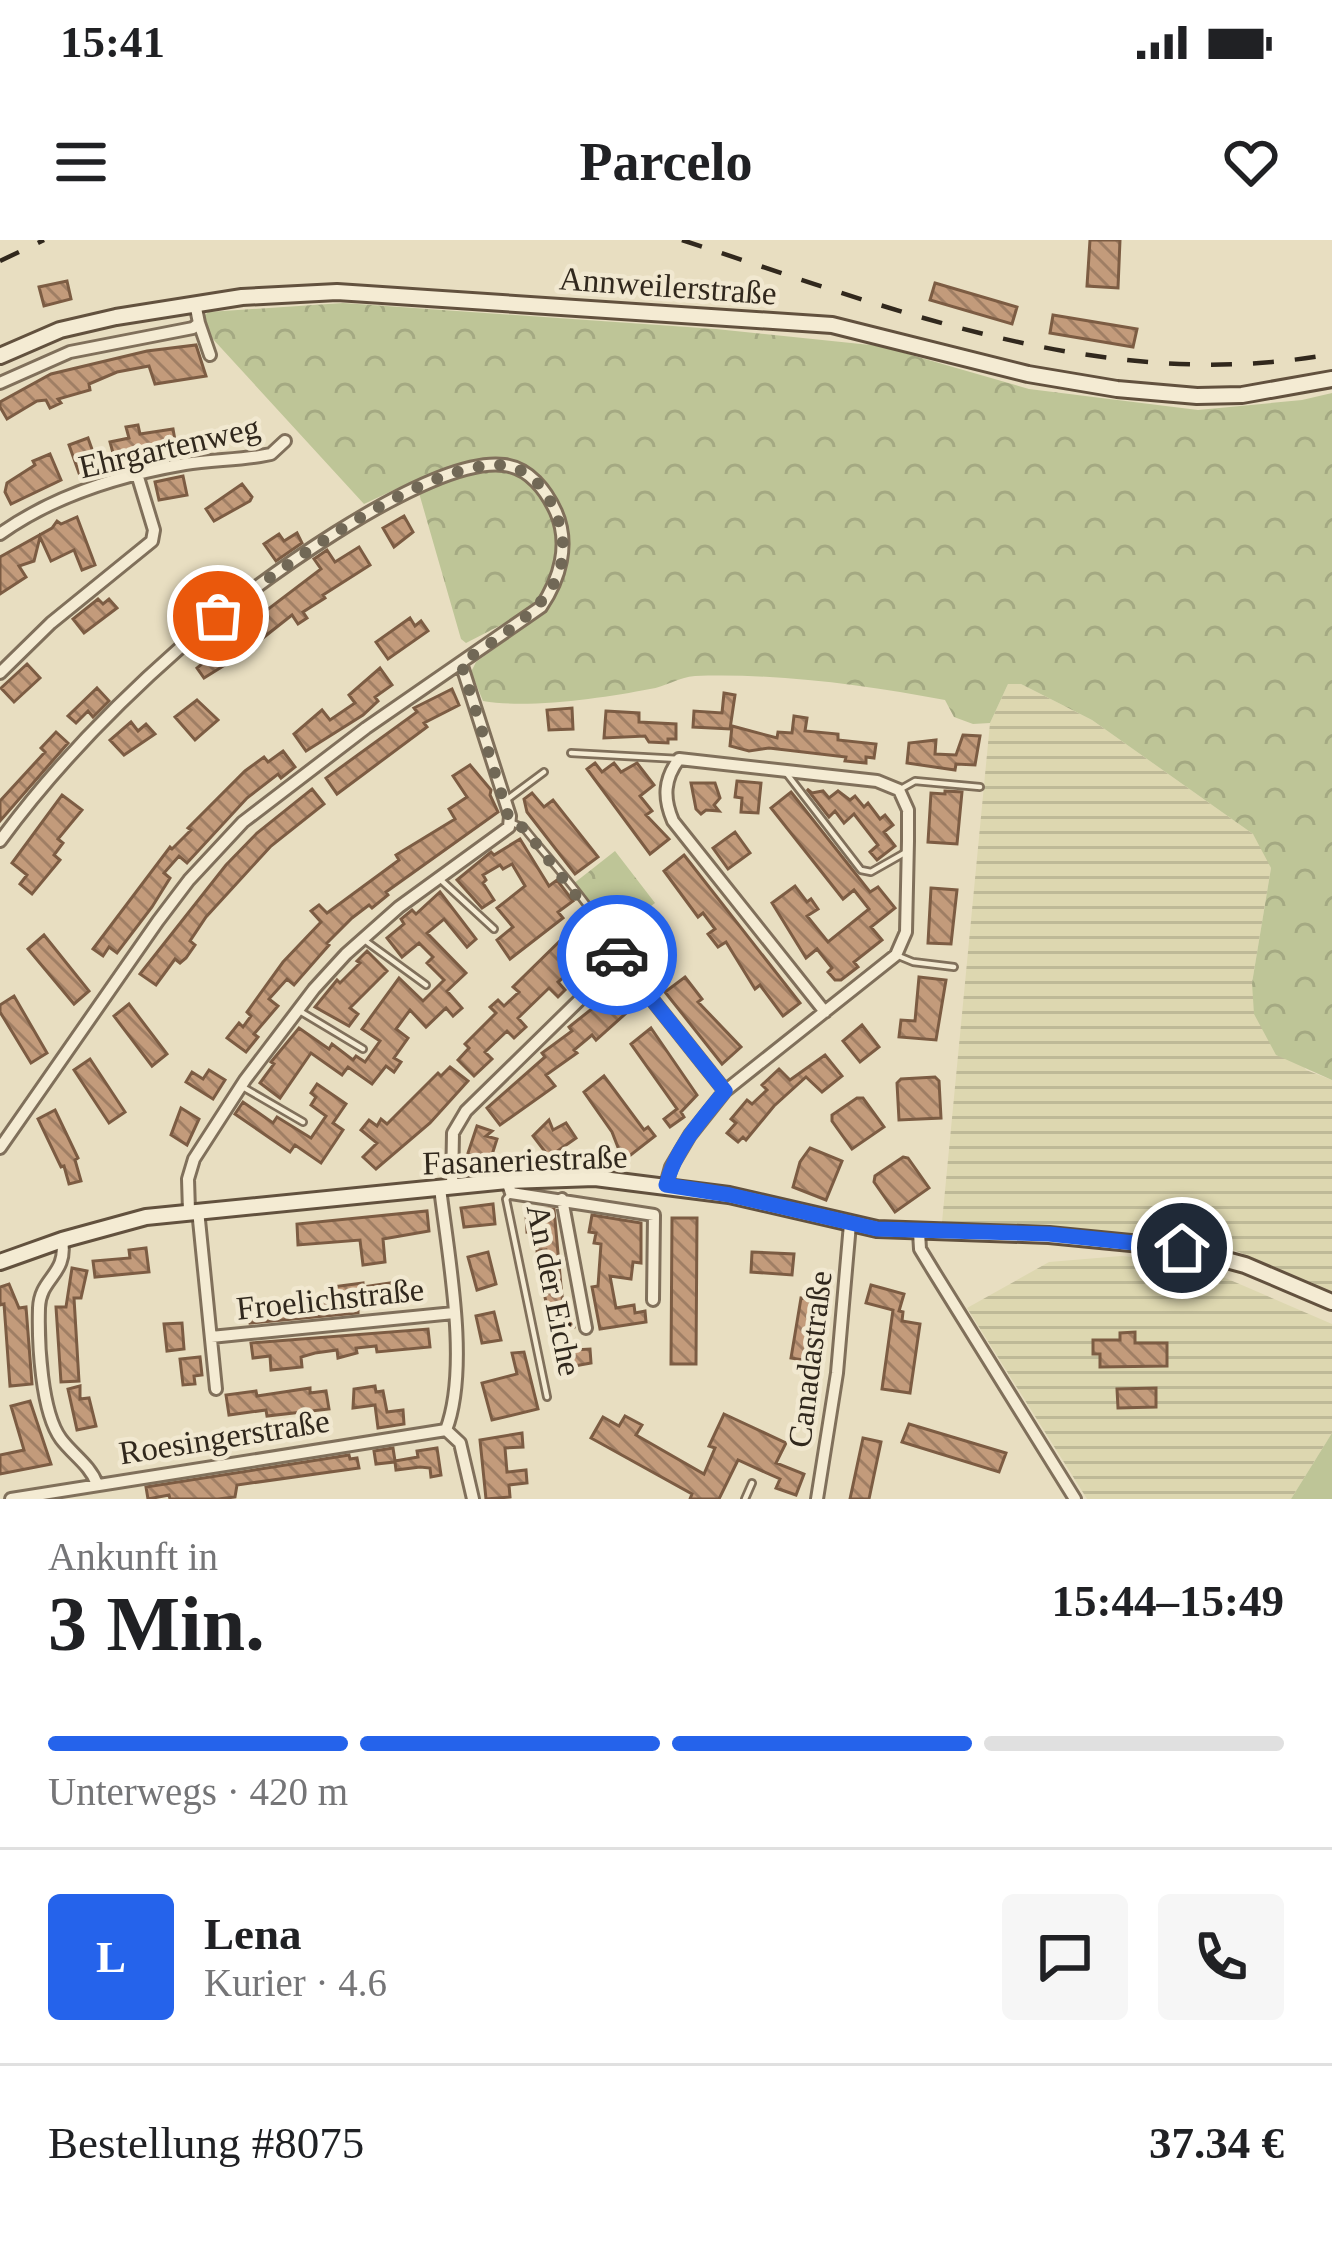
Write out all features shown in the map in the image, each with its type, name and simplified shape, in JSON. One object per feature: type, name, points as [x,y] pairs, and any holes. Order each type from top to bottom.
[{"type":"street","name":"Annweilerstraße","points":[[0,356],[60,330],[195,303],[337,292],[782,319],[887,335],[1028,374],[1197,396],[1242,395],[1332,379]]},
{"type":"street","points":[[195,303],[210,355]]},
{"type":"street","points":[[0,383],[70,352],[184,331],[199,323]]},
{"type":"street","name":"Ehrgartenweg","points":[[0,534],[43,508],[137,474],[189,463],[260,457],[285,441]]},
{"type":"street","points":[[0,841],[106,719],[181,647],[260,584],[371,513],[432,481],[502,465],[520,470],[546,492],[561,526],[559,567],[541,607],[315,764],[243,821],[158,921],[0,1148]]},
{"type":"street","points":[[0,673],[51,623],[152,541],[154,530],[137,474]]},
{"type":"street","points":[[216,1389],[188,1179],[194,1159],[298,1010],[363,938],[437,877],[506,830],[510,822],[461,663]]},
{"type":"street","points":[[666,1185],[690,1135],[725,1091],[825,1012],[896,955],[906,932],[908,810],[899,790],[877,781],[679,759],[667,779],[665,795],[673,820],[825,1012]]},
{"type":"street","points":[[472,1499],[460,1443],[446,1430],[452,1408],[454,1313],[446,1187],[453,1133],[466,1111],[597,979],[620,972],[635,978],[725,1091]]},
{"type":"street","name":"Fasaneriestraße","points":[[0,1262],[146,1217],[193,1210],[595,1178],[730,1195],[850,1224],[920,1232],[1049,1234],[1182,1248],[1245,1265],[1332,1302]]},
{"type":"street","points":[[509,1187],[654,1215],[652,1300]]},
{"type":"street","name":"An der Eiche","points":[[562,1199],[586,1328]]},
{"type":"street","name":"Canadastraße","points":[[817,1499],[837,1373],[850,1224]]},
{"type":"street","points":[[920,1232],[920,1249],[1075,1499]]},
{"type":"street","points":[[62,1240],[64,1260],[39,1302],[46,1399],[53,1426],[91,1470],[97,1484]]},
{"type":"street","name":"Froelichstraße","points":[[211,1337],[454,1313]]},
{"type":"street","name":"Roesingerstraße","points":[[11,1499],[446,1430]]},
{"type":"lane","points":[[571,753],[679,759]]},
{"type":"lane","points":[[784,771],[861,870],[871,872],[908,851]]},
{"type":"lane","points":[[506,801],[544,772]]},
{"type":"lane","points":[[899,790],[915,781],[980,787]]},
{"type":"lane","points":[[510,822],[524,828],[601,928],[620,972]]},
{"type":"lane","points":[[437,877],[494,929]]},
{"type":"lane","points":[[363,938],[426,985]]},
{"type":"lane","points":[[896,955],[954,967]]},
{"type":"lane","points":[[298,1010],[363,1049]]},
{"type":"lane","points":[[241,1086],[304,1122]]},
{"type":"lane","name":"An der Eiche","points":[[509,1187],[506,1199],[512,1233],[548,1397]]},
{"type":"lane","points":[[745,1499],[752,1483]]},
{"type":"shaded area","points":[[1008,684],[1021,684],[1092,720],[1253,834],[1263,847],[1271,868],[1252,983],[1306,1070],[1332,1080],[1332,1291],[1234,1250],[1195,1241],[1057,1226],[942,1222],[990,723]]},
{"type":"shaded area","points":[[1121,1256],[1186,1261],[1332,1324],[1332,1433],[1291,1499],[1087,1499],[967,1308],[1049,1262]]},
{"type":"green space","points":[[343,303],[716,329],[880,346],[1029,389],[1198,410],[1332,393],[1332,1080],[1276,1055],[1254,1014],[1252,983],[1271,868],[1253,834],[1092,720],[1021,684],[1008,684],[990,723],[973,724],[954,717],[945,700],[758,676],[689,677],[656,688],[566,701],[483,701],[471,672],[476,662],[515,634],[505,623],[466,643],[461,639],[417,486],[411,482],[364,504],[211,337],[201,319],[208,312]]},
{"type":"green space","points":[[615,851],[655,903],[612,935],[573,884]]},
{"type":"green space","points":[[1332,1433],[1332,1499],[1291,1499]]},
{"type":"building","points":[[1090,240],[1120,240],[1118,288],[1087,286]]},
{"type":"building","points":[[67,281],[71,299],[44,306],[39,287]]},
{"type":"building","points":[[935,283],[1017,307],[1012,324],[930,300]]},
{"type":"building","points":[[1053,315],[1137,329],[1133,347],[1050,333]]},
{"type":"building","points":[[196,345],[206,376],[155,384],[149,366],[117,372],[89,384],[90,390],[58,399],[61,403],[50,408],[46,400],[37,401],[7,419],[0,407],[0,402],[51,374],[147,351]]},
{"type":"building","points":[[138,425],[140,434],[173,429],[176,446],[121,460],[110,442],[129,438],[126,427]]},
{"type":"building","points":[[88,438],[98,466],[79,473],[69,445]]},
{"type":"building","points":[[50,454],[61,480],[11,504],[5,492],[7,483],[35,465],[33,461]]},
{"type":"building","points":[[183,476],[187,495],[159,500],[155,482]]},
{"type":"building","points":[[242,484],[250,501],[214,521],[206,509]]},
{"type":"building","points":[[404,516],[413,532],[394,547],[383,528]]},
{"type":"building","points":[[77,517],[95,565],[82,570],[74,550],[51,561],[40,537],[34,561],[19,566],[26,577],[0,594],[0,557],[57,521],[61,524]]},
{"type":"building","points":[[297,533],[302,543],[276,561],[264,544],[279,534],[284,541]]},
{"type":"building","points":[[359,547],[370,565],[323,595],[303,612],[307,618],[298,624],[292,615],[254,645],[242,629],[321,569],[314,559],[327,550],[335,562]]},
{"type":"building","points":[[98,599],[103,604],[109,599],[117,608],[84,633],[73,619]]},
{"type":"building","points":[[410,618],[415,626],[421,621],[428,631],[388,659],[376,642]]},
{"type":"building","points":[[222,647],[233,660],[204,678],[197,668]]},
{"type":"building","points":[[27,664],[40,678],[14,702],[1,688]]},
{"type":"building","points":[[380,668],[392,685],[375,697],[378,701],[306,751],[294,734],[322,710],[330,720],[355,703],[349,695]]},
{"type":"building","points":[[97,688],[109,701],[93,717],[88,711],[76,723],[68,716]]},
{"type":"building","points":[[452,689],[459,705],[424,723],[427,727],[337,794],[326,778],[417,712],[414,708]]},
{"type":"building","points":[[724,693],[735,695],[730,729],[693,727],[694,711],[722,713]]},
{"type":"building","points":[[197,700],[218,720],[195,740],[175,717]]},
{"type":"building","points":[[572,708],[573,729],[549,730],[547,710]]},
{"type":"building","points":[[606,711],[639,713],[639,722],[676,724],[676,739],[668,743],[649,742],[645,736],[604,738]]},
{"type":"building","points":[[794,716],[807,718],[805,731],[876,744],[874,758],[866,757],[866,763],[730,746],[732,726],[777,738],[778,732],[792,733]]},
{"type":"building","points":[[131,722],[138,731],[146,724],[155,734],[124,755],[110,740]]},
{"type":"building","points":[[56,732],[68,743],[0,821],[0,801],[45,752],[41,748]]},
{"type":"building","points":[[963,735],[980,736],[975,765],[956,764],[955,770],[907,763],[909,743],[936,740],[935,754],[956,755]]},
{"type":"building","points":[[283,751],[295,767],[247,798],[187,863],[179,856],[164,873],[170,878],[152,907],[117,953],[109,947],[103,956],[93,949],[170,847],[191,830],[188,828],[245,771]]},
{"type":"building","points":[[595,763],[602,772],[614,763],[621,772],[637,763],[654,785],[640,796],[652,811],[646,815],[669,839],[650,854],[587,769]]},
{"type":"building","points":[[470,765],[491,790],[498,812],[386,892],[372,908],[369,905],[352,918],[294,985],[287,979],[269,999],[278,1006],[254,1034],[258,1037],[246,1052],[227,1038],[239,1023],[243,1027],[251,1016],[247,1012],[283,962],[321,922],[311,911],[319,905],[327,913],[399,860],[396,855],[455,819],[449,809],[467,797],[453,776]]},
{"type":"building","points":[[737,781],[761,783],[758,813],[741,812],[742,798],[735,797]]},
{"type":"building","points":[[691,783],[715,783],[720,798],[714,805],[719,811],[701,814],[696,809]]},
{"type":"building","points":[[312,789],[324,804],[271,846],[206,917],[190,941],[195,945],[186,958],[180,963],[175,959],[156,985],[140,974],[226,865]]},
{"type":"building","points":[[807,789],[823,791],[829,798],[838,791],[850,800],[855,796],[864,807],[868,803],[880,819],[885,815],[893,825],[884,832],[895,846],[877,860],[870,852],[878,845],[854,814],[844,823],[835,811],[829,817]]},
{"type":"building","points":[[791,792],[870,892],[878,887],[895,908],[871,927],[882,940],[854,962],[858,967],[841,980],[828,972],[832,968],[817,949],[806,958],[772,903],[795,886],[818,909],[807,916],[828,942],[869,909],[854,890],[843,899],[771,808]]},
{"type":"building","points":[[962,792],[957,844],[928,842],[931,793]]},
{"type":"building","points":[[532,793],[544,807],[553,800],[598,857],[575,874],[527,812],[524,799]]},
{"type":"building","points":[[62,795],[82,810],[58,839],[63,843],[54,855],[60,860],[32,894],[20,884],[27,875],[12,863]]},
{"type":"building","points":[[735,832],[750,853],[728,869],[713,848]]},
{"type":"building","points":[[520,839],[549,886],[557,880],[573,901],[558,912],[563,918],[510,959],[497,940],[513,927],[497,908],[525,886],[512,864],[483,875],[494,900],[482,908],[457,880],[491,852],[494,855]]},
{"type":"building","points":[[684,855],[800,1003],[783,1016],[760,985],[755,989],[726,942],[718,947],[708,934],[715,929],[703,913],[698,917],[664,871]]},
{"type":"building","points":[[931,888],[957,890],[951,944],[928,943]]},
{"type":"building","points":[[440,892],[476,939],[467,947],[444,919],[427,933],[466,973],[447,991],[462,1008],[453,1016],[446,1008],[426,1027],[410,1010],[396,1029],[408,1038],[394,1058],[401,1062],[394,1072],[386,1066],[372,1084],[348,1067],[342,1075],[311,1053],[280,1098],[260,1083],[299,1028],[329,1049],[332,1044],[353,1060],[356,1056],[365,1062],[380,1041],[362,1029],[399,978],[423,1001],[444,980],[427,963],[433,957],[419,943],[402,957],[387,938],[404,924],[401,919],[412,910],[416,914]]},
{"type":"building","points":[[645,921],[662,944],[638,955],[624,937]]},
{"type":"building","points":[[585,927],[602,945],[558,982],[565,990],[558,997],[549,988],[518,1018],[526,1027],[514,1038],[507,1031],[485,1052],[492,1059],[474,1076],[458,1060],[469,1048],[465,1044],[496,1013],[490,1007],[498,1000],[504,1006],[519,992],[513,987],[571,930],[575,936]]},
{"type":"building","points":[[44,935],[89,991],[74,1004],[28,949]]},
{"type":"building","points":[[367,951],[387,971],[350,1008],[358,1014],[349,1026],[315,1007]]},
{"type":"building","points":[[685,977],[702,999],[698,1002],[741,1047],[722,1064],[665,992]]},
{"type":"building","points":[[919,977],[946,980],[936,1040],[899,1037],[901,1020],[915,1021]]},
{"type":"building","points":[[618,988],[633,1007],[546,1075],[555,1086],[500,1125],[487,1108],[545,1057],[542,1053],[572,1031],[569,1027]]},
{"type":"building","points":[[14,996],[47,1053],[31,1063],[0,1012],[0,1005]]},
{"type":"building","points":[[129,1004],[167,1054],[152,1066],[114,1016]]},
{"type":"building","points":[[862,1025],[879,1047],[860,1062],[843,1041]]},
{"type":"building","points":[[651,1028],[697,1095],[681,1112],[684,1117],[670,1127],[664,1119],[677,1109],[631,1044]]},
{"type":"building","points":[[825,1055],[842,1076],[822,1092],[806,1077],[746,1140],[743,1137],[738,1142],[727,1133],[736,1123],[731,1119],[747,1100],[752,1104],[767,1090],[762,1085],[779,1069],[790,1080]]},
{"type":"building","points":[[90,1059],[125,1112],[109,1123],[74,1070]]},
{"type":"building","points":[[450,1067],[468,1081],[430,1123],[376,1169],[363,1157],[377,1143],[361,1130],[369,1120],[377,1126],[381,1119],[387,1124],[438,1073],[441,1076]]},
{"type":"building","points":[[209,1070],[225,1080],[213,1099],[186,1082],[192,1072],[203,1079]]},
{"type":"building","points":[[604,1076],[644,1130],[648,1127],[655,1136],[623,1161],[612,1132],[584,1092]]},
{"type":"building","points":[[935,1077],[941,1118],[899,1120],[897,1083]]},
{"type":"building","points":[[317,1084],[346,1104],[333,1123],[343,1130],[321,1163],[295,1145],[290,1152],[235,1114],[243,1102],[273,1123],[277,1117],[311,1138],[326,1116],[311,1105]]},
{"type":"building","points":[[863,1098],[884,1127],[852,1149],[832,1115]]},
{"type":"building","points":[[181,1108],[199,1119],[187,1145],[171,1135]]},
{"type":"building","points":[[55,1110],[78,1158],[81,1181],[69,1184],[38,1119]]},
{"type":"building","points":[[549,1120],[553,1130],[566,1123],[576,1138],[549,1157],[533,1136]]},
{"type":"building","points":[[477,1126],[492,1131],[486,1136],[497,1139],[490,1161],[468,1153]]},
{"type":"building","points":[[810,1148],[842,1161],[826,1200],[793,1187]]},
{"type":"building","points":[[903,1157],[929,1188],[895,1212],[874,1182],[875,1176]]},
{"type":"building","points":[[493,1204],[495,1224],[464,1227],[461,1208]]},
{"type":"building","points":[[541,1209],[554,1209],[561,1286],[554,1287],[546,1250],[537,1251],[535,1231],[527,1232],[526,1215],[541,1214]]},
{"type":"building","points":[[427,1211],[429,1231],[383,1239],[385,1262],[363,1265],[360,1240],[298,1245],[297,1224]]},
{"type":"building","points":[[592,1215],[641,1223],[641,1263],[633,1262],[631,1279],[610,1276],[616,1308],[634,1305],[635,1313],[645,1311],[646,1322],[600,1329],[592,1287],[598,1286],[601,1244],[594,1243],[596,1233],[589,1232]]},
{"type":"building","points":[[672,1218],[697,1218],[696,1364],[671,1364]]},
{"type":"building","points":[[146,1248],[149,1272],[95,1277],[93,1261],[130,1258],[129,1250]]},
{"type":"building","points":[[488,1252],[496,1284],[477,1290],[468,1257]]},
{"type":"building","points":[[752,1252],[794,1254],[792,1275],[751,1272]]},
{"type":"building","points":[[72,1268],[87,1271],[81,1298],[74,1298],[79,1381],[61,1382],[56,1307],[66,1307]]},
{"type":"building","points":[[363,1283],[363,1287],[390,1283],[392,1300],[358,1305],[358,1313],[250,1323],[248,1309],[302,1303],[302,1311],[310,1300],[333,1298],[332,1287]]},
{"type":"building","points":[[9,1284],[19,1308],[26,1307],[32,1384],[10,1386],[4,1304],[0,1305],[0,1287]]},
{"type":"building","points":[[871,1285],[904,1294],[899,1311],[902,1321],[920,1324],[910,1393],[882,1389],[893,1310],[866,1303]]},
{"type":"building","points":[[561,1286],[563,1305],[569,1305],[574,1327],[553,1331],[543,1289]]},
{"type":"building","points":[[801,1298],[818,1301],[809,1361],[791,1358]]},
{"type":"building","points":[[494,1312],[501,1340],[482,1343],[476,1316]]},
{"type":"building","points":[[182,1323],[184,1349],[167,1351],[164,1324]]},
{"type":"building","points":[[428,1329],[430,1347],[377,1352],[376,1346],[356,1348],[357,1353],[338,1358],[337,1350],[315,1353],[301,1357],[302,1367],[271,1370],[270,1356],[253,1358],[251,1343]]},
{"type":"building","points":[[1135,1332],[1135,1343],[1167,1343],[1167,1366],[1100,1367],[1093,1340],[1120,1340],[1120,1333]]},
{"type":"building","points":[[590,1349],[591,1363],[558,1369],[557,1351]]},
{"type":"building","points":[[524,1352],[538,1409],[492,1420],[482,1383],[517,1374],[512,1353]]},
{"type":"building","points":[[200,1357],[202,1375],[194,1376],[195,1384],[183,1385],[180,1359]]},
{"type":"building","points":[[80,1386],[80,1399],[89,1398],[96,1426],[77,1430],[68,1389]]},
{"type":"building","points":[[375,1386],[376,1392],[383,1391],[387,1412],[403,1410],[404,1424],[378,1428],[375,1405],[353,1408],[354,1389]]},
{"type":"building","points":[[310,1388],[310,1393],[326,1391],[329,1409],[229,1415],[226,1395]]},
{"type":"building","points":[[1156,1388],[1156,1407],[1118,1408],[1117,1389]]},
{"type":"building","points":[[30,1401],[51,1464],[0,1474],[0,1455],[24,1450],[11,1406]]},
{"type":"building","points":[[724,1414],[786,1443],[776,1463],[804,1474],[796,1495],[776,1488],[780,1479],[738,1460],[719,1499],[690,1499],[692,1494],[591,1438],[603,1417],[619,1426],[625,1416],[642,1425],[636,1435],[704,1474],[715,1448],[709,1446]]},
{"type":"building","points":[[909,1424],[1006,1453],[999,1472],[902,1442]]},
{"type":"building","points":[[522,1433],[523,1447],[505,1448],[507,1472],[526,1470],[527,1483],[509,1485],[510,1497],[486,1499],[480,1440]]},
{"type":"building","points":[[863,1438],[881,1442],[869,1499],[850,1499]]},
{"type":"building","points":[[393,1448],[395,1461],[437,1448],[441,1475],[431,1477],[430,1468],[396,1470],[395,1462],[376,1464],[374,1451]]},
{"type":"building","points":[[349,1455],[357,1458],[359,1468],[237,1485],[235,1497],[148,1499],[146,1487]]},
{"type":"railway","points":[[0,261],[44,240]]},
{"type":"railway","points":[[682,240],[921,317],[1083,354],[1165,363],[1248,364],[1332,354]]},
{"type":"way so far","points":[[218,616],[310,550],[432,481],[502,465],[533,478],[546,492],[561,526],[555,583],[541,607],[461,663],[510,822],[524,828],[617,955]]},
{"type":"route","points":[[617,955],[620,972],[635,978],[725,1091],[690,1135],[666,1185],[898,1232],[1049,1234],[1182,1248]]}]
